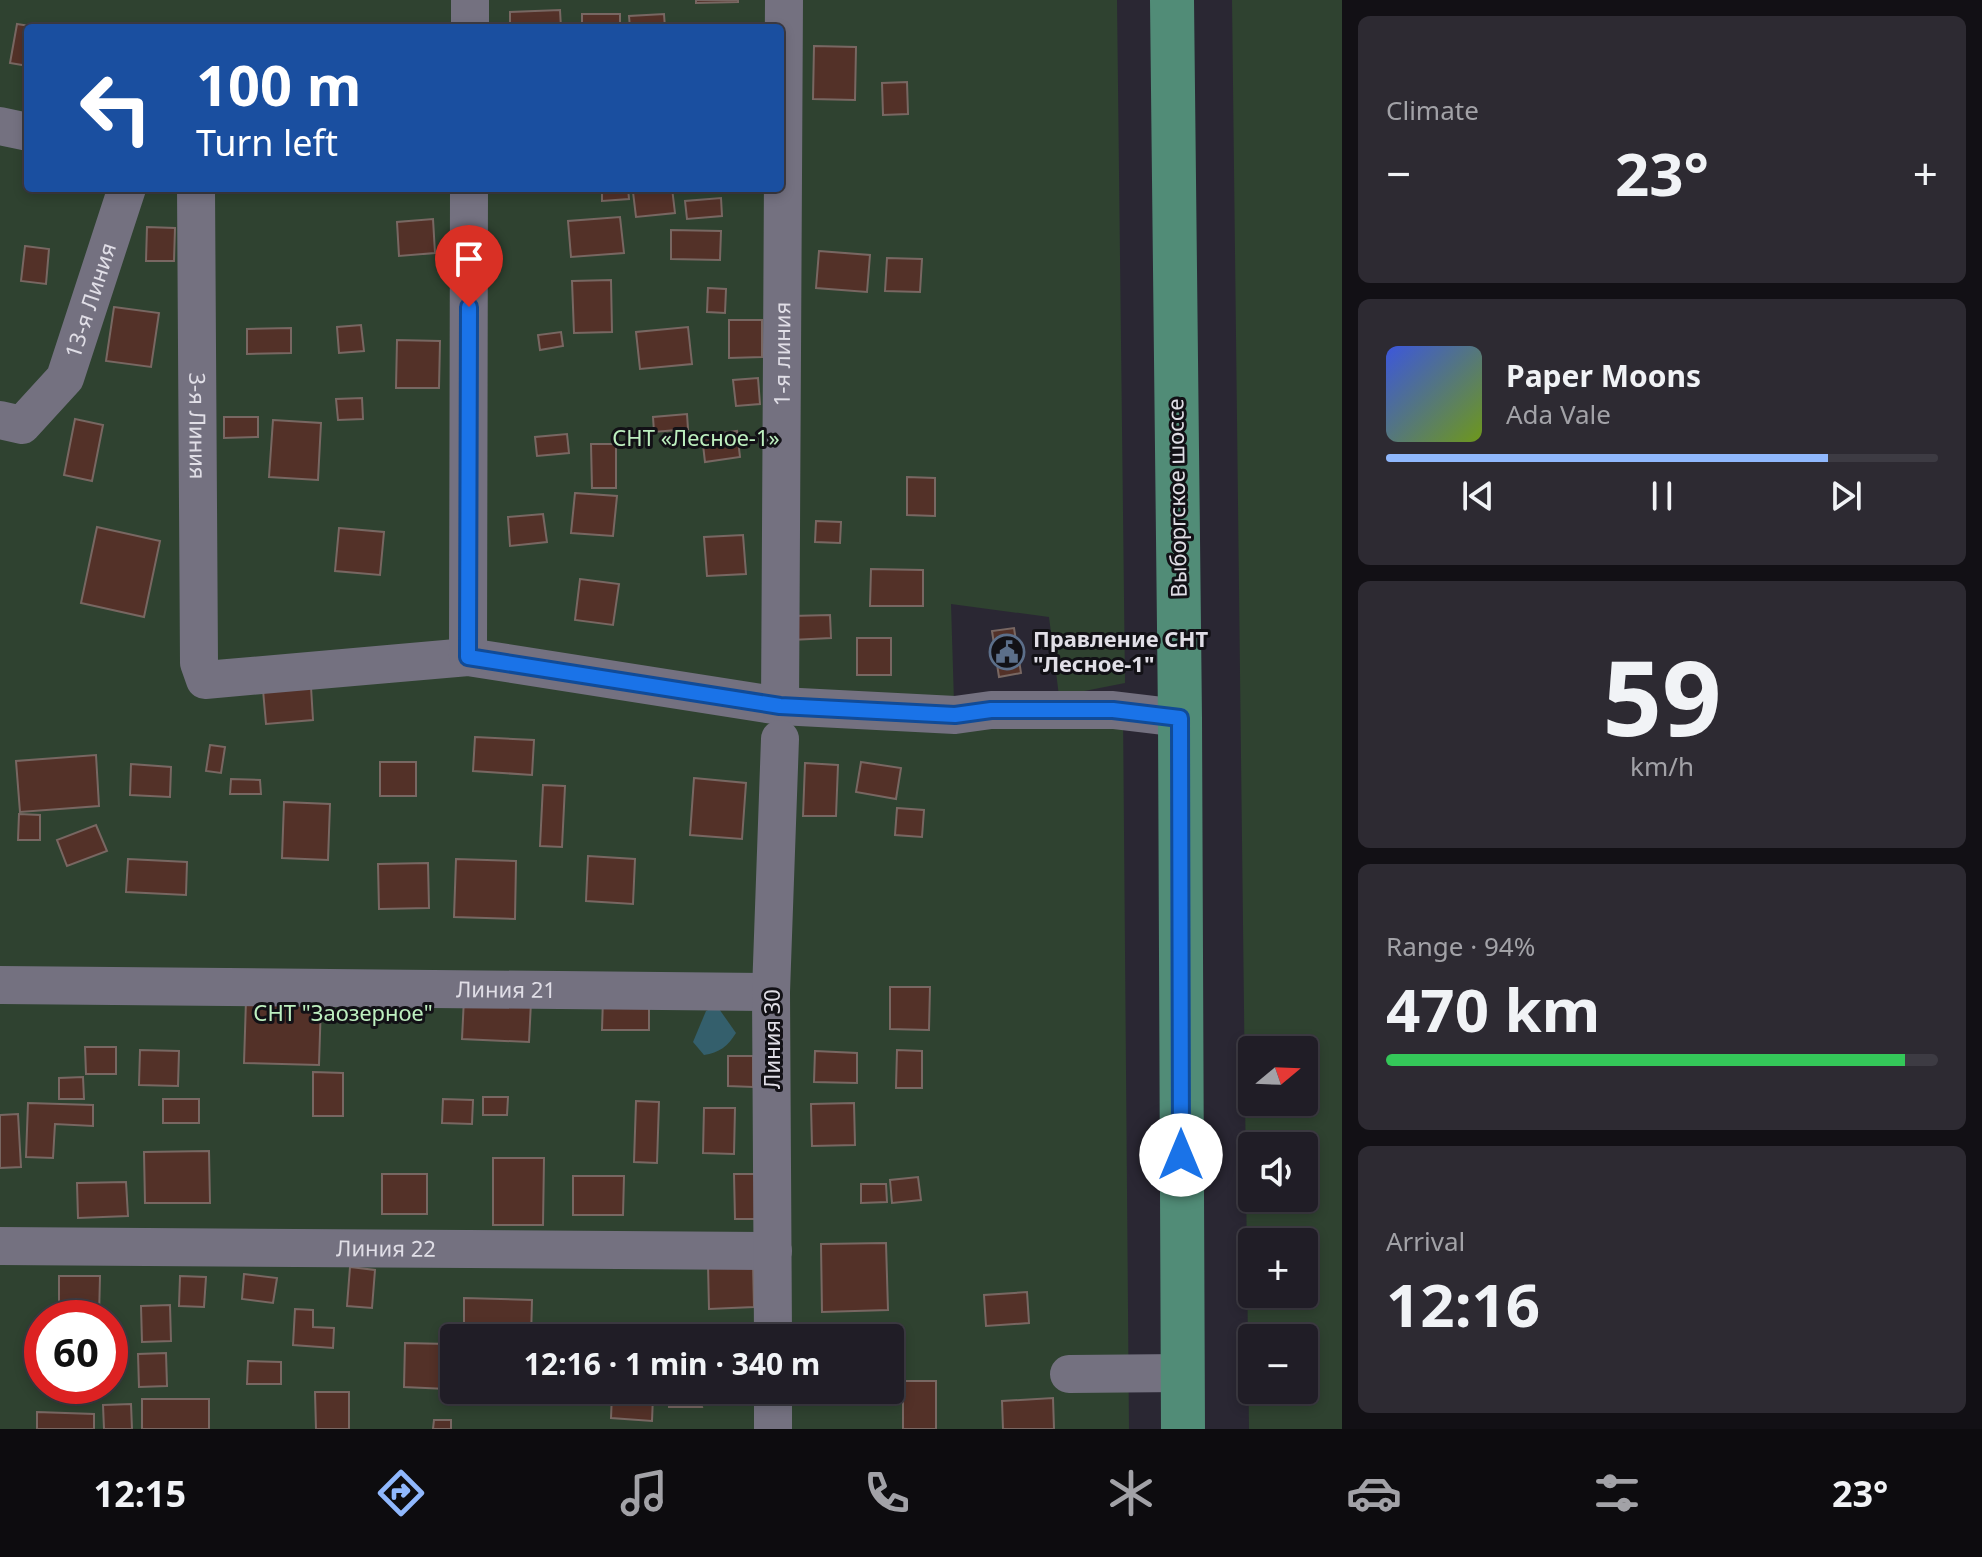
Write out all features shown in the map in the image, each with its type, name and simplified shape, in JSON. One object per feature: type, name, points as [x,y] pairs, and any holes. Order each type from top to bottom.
[{"type":"main road","name":"Выборгское шоссе","points":[[1172,0],[1180,718],[1183,1429]]},
{"type":"street","points":[[470,0],[470,24]]},
{"type":"street","name":"1-я линия","points":[[784,0],[784,24]]},
{"type":"street","points":[[0,126],[24,131]]},
{"type":"street","name":"13-я Линия","points":[[0,420],[22,425],[65,378],[126,192]]},
{"type":"street","name":"3-я Линия","points":[[196,192],[199,663],[205,680],[468,657]]},
{"type":"street","points":[[469,192],[468,657],[780,723],[955,715],[991,710],[1113,710],[1180,718]]},
{"type":"street","name":"1-я линия","points":[[780,723],[783,192]]},
{"type":"street","name":"Линия 30","points":[[773,1324],[771,992],[780,723]]},
{"type":"street","name":"Линия 21","points":[[0,985],[771,992]]},
{"type":"street","name":"Линия 22","points":[[0,1246],[773,1251]]},
{"type":"street","points":[[1069,1374],[1182,1373]]},
{"type":"street","points":[[773,1404],[773,1429]]},
{"type":"green space","points":[[0,0],[1117,0],[1125,683],[1059,696],[1049,617],[951,604],[954,702],[1123,711],[1129,1429],[0,1429]]},
{"type":"green space","points":[[1232,0],[1342,0],[1342,1429],[1249,1429],[1249,1404],[1318,1404],[1318,1324],[1248,1324],[1248,1308],[1318,1308],[1318,1228],[1247,1228],[1246,1212],[1318,1212],[1318,1132],[1245,1132],[1245,1116],[1318,1116],[1318,1036],[1244,1036]]},
{"type":"water","points":[[717,1006],[736,1033],[723,1048],[704,1055],[693,1042],[706,1011]]},
{"type":"building","points":[[696,0],[738,0],[738,2],[696,3]]},
{"type":"building","points":[[560,10],[561,24],[510,24],[510,12]]},
{"type":"building","points":[[582,14],[620,14],[620,24],[582,24]]},
{"type":"building","points":[[664,14],[665,24],[630,24],[629,16]]},
{"type":"building","points":[[17,24],[24,25],[24,65],[10,63]]},
{"type":"building","points":[[814,46],[856,47],[855,100],[813,99]]},
{"type":"building","points":[[907,82],[908,114],[883,115],[882,83]]},
{"type":"building","points":[[602,192],[628,192],[629,199],[602,201]]},
{"type":"building","points":[[633,192],[672,192],[675,213],[636,217]]},
{"type":"building","points":[[721,198],[722,216],[687,219],[685,201]]},
{"type":"building","points":[[620,217],[624,253],[571,257],[568,221]]},
{"type":"building","points":[[433,219],[435,253],[399,256],[397,222]]},
{"type":"building","points":[[147,227],[175,228],[174,261],[146,261]]},
{"type":"building","points":[[671,230],[721,231],[720,260],[671,259]]},
{"type":"building","points":[[25,246],[49,249],[46,284],[21,281]]},
{"type":"building","points":[[819,251],[870,255],[867,292],[816,288]]},
{"type":"building","points":[[887,258],[922,259],[920,292],[885,291]]},
{"type":"building","points":[[611,280],[612,332],[574,333],[572,281]]},
{"type":"building","points":[[708,288],[726,289],[725,313],[707,312]]},
{"type":"building","points":[[114,307],[159,313],[151,367],[106,361]]},
{"type":"building","points":[[729,320],[762,320],[762,357],[729,358]]},
{"type":"building","points":[[361,325],[364,351],[339,353],[337,327]]},
{"type":"building","points":[[688,327],[692,364],[640,369],[636,332]]},
{"type":"building","points":[[291,328],[291,353],[247,354],[247,329]]},
{"type":"building","points":[[561,332],[563,346],[540,350],[538,335]]},
{"type":"building","points":[[397,340],[440,341],[439,388],[396,388]]},
{"type":"building","points":[[758,378],[760,404],[736,406],[733,380]]},
{"type":"building","points":[[362,398],[363,419],[338,420],[336,399]]},
{"type":"building","points":[[687,414],[688,429],[654,432],[653,417]]},
{"type":"building","points":[[224,417],[258,417],[258,437],[224,438]]},
{"type":"building","points":[[75,419],[103,425],[92,481],[64,475]]},
{"type":"building","points":[[273,420],[321,423],[318,480],[269,477]]},
{"type":"building","points":[[737,431],[740,457],[705,462],[702,436]]},
{"type":"building","points":[[567,434],[569,453],[537,456],[535,437]]},
{"type":"building","points":[[591,444],[616,444],[616,488],[592,488]]},
{"type":"building","points":[[907,477],[935,478],[935,516],[907,515]]},
{"type":"building","points":[[575,493],[617,496],[613,536],[571,533]]},
{"type":"building","points":[[543,514],[547,542],[510,546],[508,517]]},
{"type":"building","points":[[816,521],[841,522],[840,543],[815,542]]},
{"type":"building","points":[[97,527],[160,541],[144,617],[81,603]]},
{"type":"building","points":[[339,528],[384,532],[380,575],[335,571]]},
{"type":"building","points":[[743,535],[746,574],[707,576],[704,537]]},
{"type":"building","points":[[871,569],[923,570],[923,606],[870,606]]},
{"type":"building","points":[[580,579],[619,584],[613,625],[575,620]]},
{"type":"building","points":[[830,615],[831,638],[791,640],[791,616]]},
{"type":"building","name":"Правление СНТ \"Лесное-1\"","points":[[1014,628],[1021,673],[999,677],[992,631]]},
{"type":"building","points":[[857,638],[891,638],[891,675],[857,675]]},
{"type":"building","points":[[311,687],[313,720],[266,724],[263,690]]},
{"type":"building","points":[[475,737],[534,740],[532,775],[473,771]]},
{"type":"building","points":[[210,745],[225,747],[221,773],[206,771]]},
{"type":"building","points":[[96,755],[99,806],[20,812],[16,761]]},
{"type":"building","points":[[380,762],[416,762],[416,796],[380,796]]},
{"type":"building","points":[[861,762],[901,768],[896,799],[856,792]]},
{"type":"building","points":[[805,763],[838,765],[836,816],[803,816]]},
{"type":"building","points":[[131,764],[171,767],[170,797],[130,795]]},
{"type":"building","points":[[694,778],[746,783],[742,839],[690,835]]},
{"type":"building","points":[[231,779],[260,780],[261,794],[230,794]]},
{"type":"building","points":[[543,785],[565,786],[562,847],[540,846]]},
{"type":"building","points":[[284,802],[330,804],[328,860],[282,858]]},
{"type":"building","points":[[897,808],[924,810],[922,837],[895,835]]},
{"type":"building","points":[[19,814],[40,815],[40,840],[18,840]]},
{"type":"building","points":[[96,825],[107,851],[67,866],[57,840]]},
{"type":"building","points":[[588,856],[635,859],[633,904],[586,901]]},
{"type":"building","points":[[128,859],[187,862],[186,895],[126,892]]},
{"type":"building","points":[[456,859],[516,861],[515,919],[454,917]]},
{"type":"building","points":[[428,863],[429,908],[379,909],[378,864]]},
{"type":"building","points":[[890,987],[930,987],[929,1030],[890,1029]]},
{"type":"building","points":[[464,998],[531,1002],[529,1042],[462,1039]]},
{"type":"building","points":[[603,998],[649,998],[649,1030],[602,1030]]},
{"type":"building","points":[[246,1000],[321,1002],[319,1065],[244,1063]]},
{"type":"building","points":[[85,1047],[116,1047],[116,1074],[86,1074]]},
{"type":"building","points":[[140,1050],[179,1051],[178,1086],[139,1085]]},
{"type":"building","points":[[897,1050],[922,1051],[922,1088],[896,1088]]},
{"type":"building","points":[[815,1051],[857,1053],[857,1083],[814,1082]]},
{"type":"building","points":[[728,1056],[753,1056],[753,1087],[728,1086]]},
{"type":"building","points":[[313,1072],[343,1073],[343,1116],[313,1116]]},
{"type":"building","points":[[83,1077],[84,1099],[59,1099],[59,1078]]},
{"type":"building","points":[[483,1097],[508,1097],[507,1115],[483,1115]]},
{"type":"building","points":[[163,1099],[199,1099],[199,1123],[163,1123]]},
{"type":"building","points":[[443,1099],[473,1100],[472,1124],[442,1123]]},
{"type":"building","points":[[636,1101],[659,1102],[657,1163],[634,1162]]},
{"type":"building","points":[[28,1103],[93,1105],[93,1126],[55,1124],[53,1158],[26,1157]]},
{"type":"building","points":[[854,1103],[855,1145],[812,1146],[811,1104]]},
{"type":"building","points":[[704,1108],[735,1108],[734,1154],[703,1153]]},
{"type":"building","points":[[18,1114],[21,1167],[0,1168],[0,1115]]},
{"type":"building","points":[[209,1151],[210,1203],[145,1203],[144,1152]]},
{"type":"building","points":[[493,1158],[544,1158],[543,1225],[493,1225]]},
{"type":"building","points":[[382,1174],[427,1174],[427,1214],[382,1214]]},
{"type":"building","points":[[734,1174],[760,1174],[760,1219],[735,1219]]},
{"type":"building","points":[[573,1176],[624,1176],[623,1215],[573,1215]]},
{"type":"building","points":[[918,1177],[921,1200],[892,1203],[890,1180]]},
{"type":"building","points":[[126,1182],[128,1216],[78,1218],[77,1183]]},
{"type":"building","points":[[861,1184],[886,1184],[887,1202],[861,1203]]},
{"type":"building","points":[[886,1243],[888,1310],[822,1312],[821,1244]]},
{"type":"building","points":[[753,1264],[754,1307],[709,1309],[708,1265]]},
{"type":"building","points":[[350,1267],[375,1270],[372,1308],[347,1306]]},
{"type":"building","points":[[244,1274],[277,1278],[273,1303],[242,1299]]},
{"type":"building","points":[[59,1276],[100,1276],[99,1300],[59,1300]]},
{"type":"building","points":[[180,1276],[206,1277],[204,1307],[179,1306]]},
{"type":"building","points":[[1027,1292],[1029,1323],[986,1326],[984,1295]]},
{"type":"building","points":[[464,1298],[532,1300],[531,1324],[464,1324]]},
{"type":"building","points":[[170,1305],[171,1341],[142,1342],[141,1306]]},
{"type":"building","points":[[295,1309],[313,1310],[313,1327],[334,1328],[333,1348],[293,1345]]},
{"type":"building","points":[[405,1343],[440,1344],[440,1389],[404,1387]]},
{"type":"building","points":[[166,1353],[167,1386],[139,1387],[138,1354]]},
{"type":"building","points":[[248,1361],[281,1362],[281,1384],[247,1384]]},
{"type":"building","points":[[904,1381],[936,1381],[936,1429],[903,1429]]},
{"type":"building","points":[[315,1392],[349,1392],[349,1429],[316,1429]]},
{"type":"building","points":[[1053,1398],[1054,1429],[1003,1429],[1002,1401]]},
{"type":"building","points":[[142,1399],[209,1399],[209,1429],[142,1429]]},
{"type":"building","points":[[131,1404],[132,1429],[104,1429],[103,1405]]},
{"type":"building","points":[[612,1404],[653,1404],[652,1421],[611,1418]]},
{"type":"building","points":[[669,1404],[701,1404],[702,1407],[669,1407]]},
{"type":"building","points":[[37,1412],[94,1414],[94,1429],[37,1429]]},
{"type":"building","points":[[434,1420],[451,1420],[451,1429],[433,1429]]},
{"type":"place","name":"Правление СНТ \"Лесное-1\"","points":[[1007,652]]},
{"type":"route","points":[[469,307],[468,657],[780,706],[955,715],[991,710],[1113,710],[1180,718],[1181,1155]]},
{"type":"park label","name":"СНТ «Лесное-1»","points":[[696,438]]},
{"type":"park label","name":"СНТ \"Заозерное\"","points":[[343,1013]]}]
